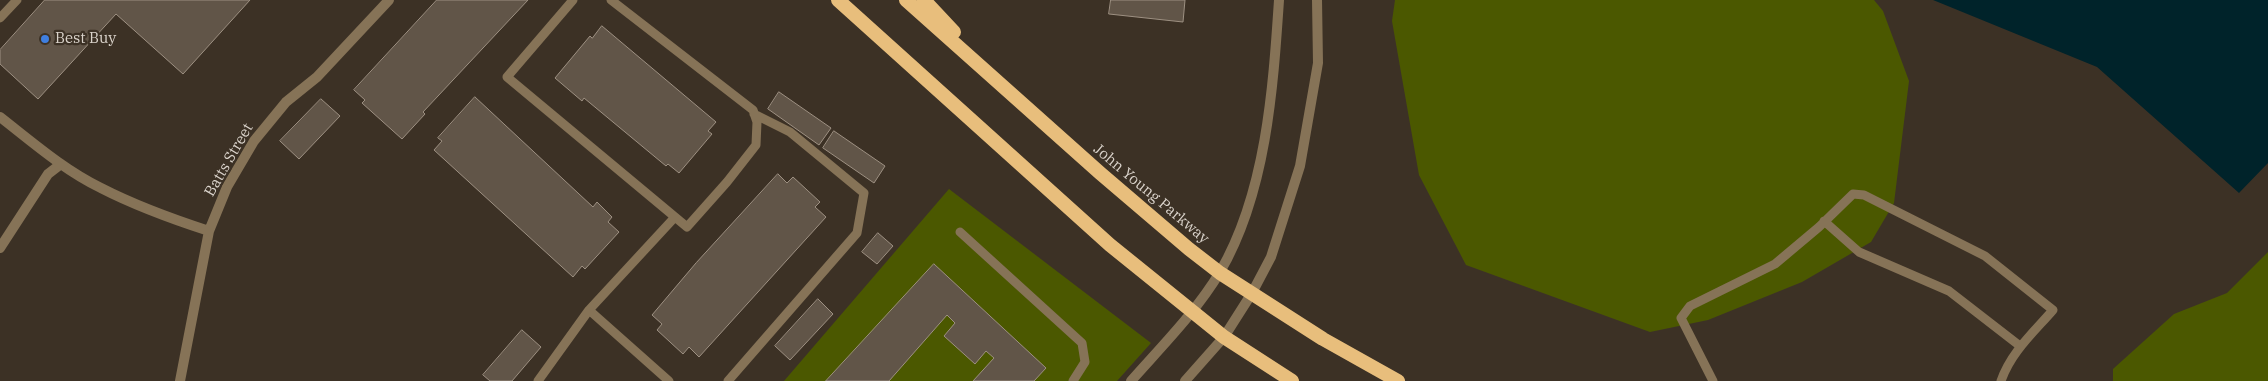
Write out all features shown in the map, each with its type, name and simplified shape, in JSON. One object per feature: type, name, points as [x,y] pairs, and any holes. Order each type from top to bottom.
[{"type":"highway","points":[[838,0],[1103,239],[1224,337],[1292,381]]},
{"type":"highway","name":"John Young Parkway","points":[[906,0],[1146,214],[1220,273],[1324,339],[1398,381]]},
{"type":"highway","points":[[924,0],[1020,102]]},
{"type":"street","name":"Batts Street","points":[[180,381],[209,232],[227,187],[254,141],[286,102],[316,77],[389,0]]},
{"type":"street","points":[[1131,381],[1191,312],[1220,273],[1236,238],[1252,195],[1260,161],[1274,78],[1279,0]]},
{"type":"street","points":[[1185,381],[1224,337],[1252,293],[1271,257],[1300,166],[1318,63],[1317,0]]},
{"type":"street","points":[[0,117],[61,164],[99,188],[140,207],[209,232]]},
{"type":"street","points":[[0,248],[48,174],[61,164]]},
{"type":"lane","points":[[0,18],[17,0]]},
{"type":"lane","points":[[573,0],[507,77],[687,227],[733,175],[756,145],[757,122],[753,110],[611,0]]},
{"type":"lane","points":[[728,381],[857,233],[864,193],[790,132],[754,114]]},
{"type":"lane","points":[[1714,381],[1681,318],[1690,306],[1775,264],[1853,194],[1864,195],[1985,256],[2053,310],[2020,346],[2004,372],[2001,381]]},
{"type":"lane","points":[[538,381],[589,310],[675,217]]},
{"type":"lane","points":[[1824,222],[1859,252],[1949,292],[2020,346]]},
{"type":"lane","points":[[960,232],[1082,343],[1084,362],[1073,381]]},
{"type":"lane","points":[[589,310],[670,381]]},
{"type":"green space","points":[[1395,0],[1874,0],[1883,11],[1909,81],[1894,203],[1871,242],[1802,282],[1708,320],[1650,332],[1466,265],[1419,175],[1392,21]]},
{"type":"green space","points":[[949,189],[1151,343],[1117,381],[784,381]]},
{"type":"green space","points":[[2268,252],[2268,381],[2113,381],[2113,369],[2174,314],[2227,293]]},
{"type":"water","points":[[1933,0],[2268,0],[2268,163],[2239,193],[2097,67]]},
{"type":"building","points":[[45,0],[250,0],[183,74],[116,14],[38,99],[0,64],[0,50]]},
{"type":"building","points":[[437,0],[528,0],[423,112],[425,114],[402,139],[362,103],[365,100],[354,90]]},
{"type":"building","points":[[1111,0],[1185,0],[1183,22],[1109,14]]},
{"type":"building","points":[[602,26],[716,122],[708,131],[712,134],[679,173],[668,164],[666,166],[584,98],[582,101],[555,78],[590,36],[592,38]]},
{"type":"building","points":[[779,92],[831,128],[819,145],[768,109]]},
{"type":"building","points":[[475,97],[593,207],[597,202],[612,217],[608,222],[619,232],[585,269],[582,266],[573,277],[434,150],[442,141],[438,138]]},
{"type":"building","points":[[321,99],[340,116],[299,159],[280,141]]},
{"type":"building","points":[[834,131],[885,166],[874,183],[823,148]]},
{"type":"building","points":[[778,174],[787,183],[793,177],[820,202],[815,207],[826,217],[699,357],[689,347],[683,354],[657,330],[662,324],[652,315],[696,263]]},
{"type":"building","points":[[878,233],[893,246],[877,264],[862,252]]},
{"type":"building","points":[[934,264],[1046,368],[1034,381],[973,381],[994,358],[986,351],[975,364],[944,336],[955,323],[947,315],[889,381],[826,381]]},
{"type":"building","points":[[818,299],[833,314],[790,360],[775,346]]},
{"type":"building","points":[[522,330],[541,347],[512,381],[490,381],[483,375]]},
{"type":"place","name":"Best Buy","points":[[45,39]]}]
